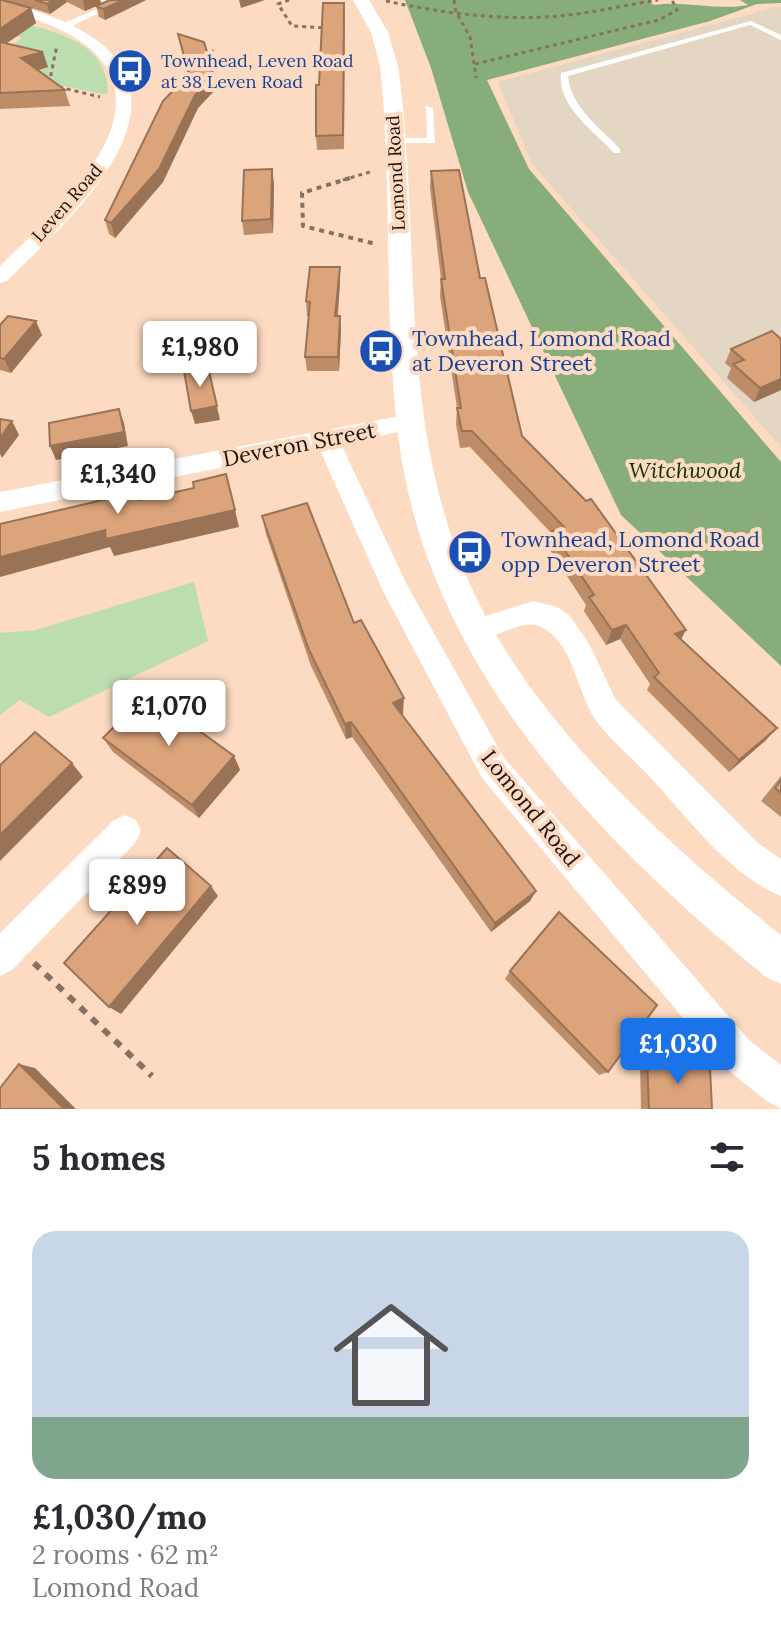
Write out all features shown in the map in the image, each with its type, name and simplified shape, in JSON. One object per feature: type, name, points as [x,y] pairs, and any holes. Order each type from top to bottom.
[{"type":"street","name":"Lomond Road","points":[[361,0],[378,25],[388,52],[410,422],[425,501],[453,581],[504,679],[617,819],[713,910],[781,962]]},
{"type":"street","name":"Leven Road","points":[[0,6],[62,25],[99,46],[114,60],[125,95],[120,131],[100,169],[0,277]]},
{"type":"street","name":"Deveron Street","points":[[0,502],[410,422]]},
{"type":"street","name":"Lomond Road","points":[[326,438],[396,591],[493,768],[737,1054],[781,1089]]},
{"type":"street","points":[[479,629],[534,613],[556,618],[569,633],[606,710],[746,855],[781,879]]},
{"type":"street","points":[[7,951],[125,831]]},
{"type":"lane","points":[[62,25],[114,4],[103,0]]},
{"type":"lane","points":[[617,151],[569,99],[563,87],[564,75],[751,23],[781,38]]},
{"type":"lane","points":[[395,152],[432,141],[429,108]]},
{"type":"path","points":[[289,0],[278,4],[292,26],[338,29]]},
{"type":"path","points":[[379,0],[456,12],[520,17],[560,16],[658,0]]},
{"type":"path","points":[[454,0],[456,12],[470,37],[476,78]]},
{"type":"path","points":[[475,64],[659,20],[677,10],[672,0]]},
{"type":"path","points":[[49,84],[62,25]]},
{"type":"path","points":[[41,83],[103,98],[125,95]]},
{"type":"path","points":[[395,152],[302,193],[303,226],[400,250]]},
{"type":"path","points":[[7,951],[152,1076]]},
{"type":"shaded area","points":[[781,6],[781,447],[532,164],[498,82]]},
{"type":"green space","name":"Witchwood","points":[[405,0],[646,0],[654,5],[736,7],[748,5],[740,0],[781,0],[781,3],[757,4],[710,21],[487,80],[529,169],[781,462],[781,666],[621,515],[468,192],[431,68]]},
{"type":"green space","points":[[13,19],[60,34],[88,49],[105,74],[108,92],[102,94],[44,82],[39,67],[13,45],[22,38],[17,36],[29,27]]},
{"type":"green space","points":[[194,582],[208,641],[49,717],[20,700],[0,715],[0,633],[36,630]]},
{"type":"building","points":[[2,0],[31,8],[0,29]]},
{"type":"building","points":[[110,0],[123,0],[103,9],[96,6]]},
{"type":"building","points":[[323,3],[344,3],[343,135],[316,136],[316,85],[319,85]]},
{"type":"building","points":[[178,34],[204,42],[208,55],[213,50],[210,59],[213,76],[195,95],[159,169],[111,223],[105,220],[163,101],[189,74]]},
{"type":"building","points":[[0,42],[43,52],[21,58],[65,90],[0,93]]},
{"type":"building","points":[[272,169],[271,219],[242,221],[244,170]]},
{"type":"building","points":[[459,170],[480,278],[485,278],[522,436],[586,501],[591,499],[686,630],[675,634],[777,728],[739,760],[654,677],[659,673],[626,625],[612,630],[589,597],[594,595],[552,531],[564,527],[472,431],[462,431],[441,279],[445,279],[431,171]]},
{"type":"building","points":[[310,267],[340,267],[335,316],[340,316],[338,357],[305,357]]},
{"type":"building","points":[[8,316],[36,321],[4,359],[0,358],[0,325]]},
{"type":"building","points":[[772,331],[781,339],[781,379],[760,388],[733,364],[744,360],[731,349]]},
{"type":"building","points":[[208,367],[217,406],[191,411],[184,371]]},
{"type":"building","points":[[119,409],[124,432],[50,446],[49,423]]},
{"type":"building","points":[[0,419],[12,421],[0,438]]},
{"type":"building","points":[[226,474],[235,510],[106,539],[105,530],[0,557],[0,524],[137,492],[139,500],[194,488],[193,482]]},
{"type":"building","points":[[307,503],[354,623],[361,620],[404,698],[393,703],[536,891],[495,923],[351,722],[345,724],[309,650],[262,516]]},
{"type":"building","points":[[147,693],[234,756],[192,805],[103,738]]},
{"type":"building","points":[[35,732],[72,763],[0,835],[0,765]]},
{"type":"building","points":[[167,848],[211,886],[109,1007],[64,963]]},
{"type":"building","points":[[559,912],[657,1005],[608,1072],[510,971]]},
{"type":"building","points":[[647,1058],[710,1068],[712,1109],[649,1109]]},
{"type":"building","points":[[19,1064],[64,1109],[0,1109],[0,1088]]},
{"type":"place","name":"Townhead, Leven Road at 38 Leven Road","points":[[130,71]]},
{"type":"place","name":"Townhead, Lomond Road at Deveron Street","points":[[381,351]]},
{"type":"place","name":"Townhead, Lomond Road opp Deveron Street","points":[[470,552]]}]
